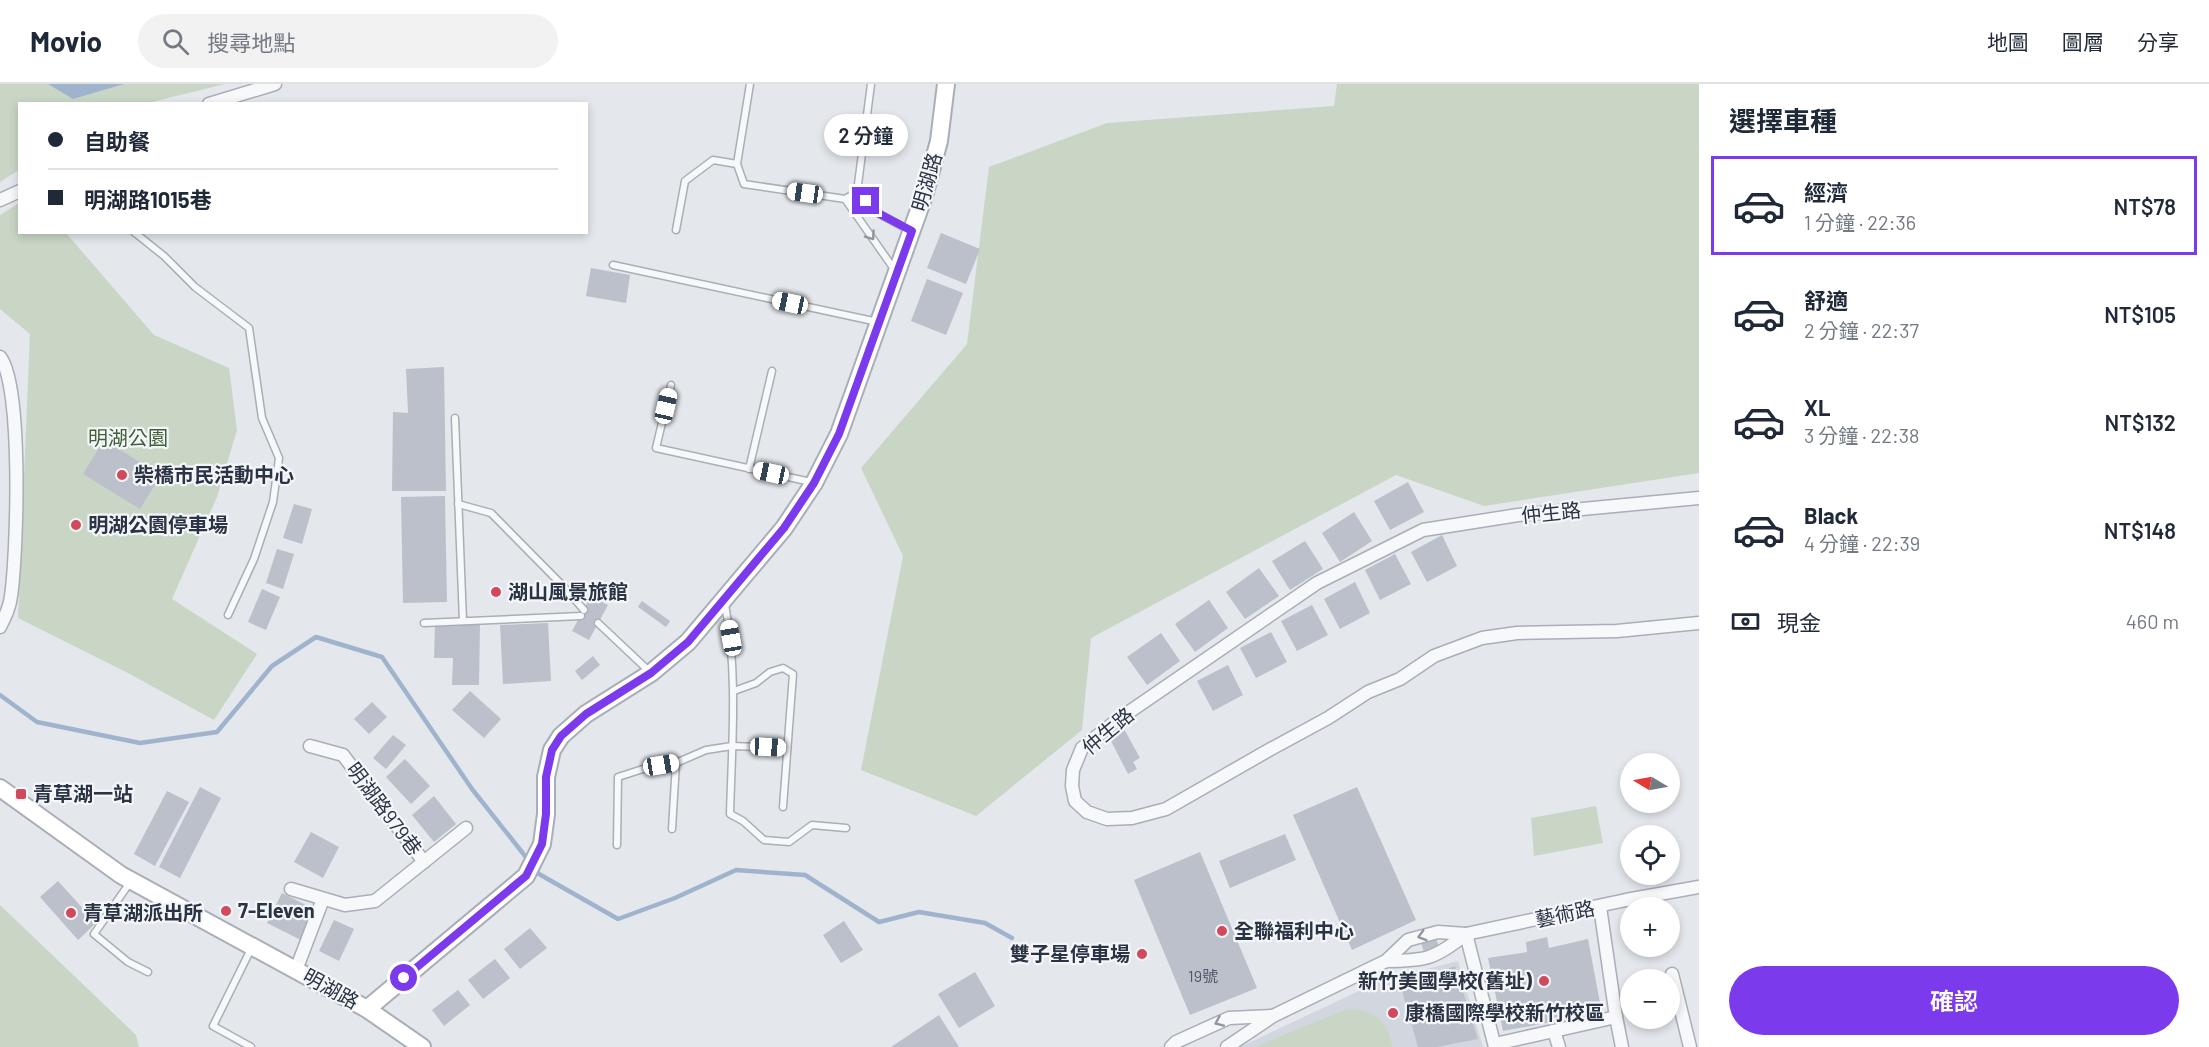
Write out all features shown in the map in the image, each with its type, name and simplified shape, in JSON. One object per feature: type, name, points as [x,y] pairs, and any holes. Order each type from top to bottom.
[{"type":"street","points":[[216,102],[275,84]]},
{"type":"street","name":"明湖路","points":[[0,788],[131,881],[367,1009],[526,876],[542,844],[546,814],[546,777],[552,750],[561,736],[586,714],[651,673],[688,642],[784,528],[814,483],[839,434],[912,231],[939,141],[946,84]]},
{"type":"street","points":[[0,200],[18,191]]},
{"type":"street","points":[[0,357],[5,364],[14,405],[16,518],[11,598],[0,627]]},
{"type":"street","name":"仲生路","points":[[1699,498],[1518,515],[1423,530],[1317,583],[1116,721],[1082,748],[1073,770],[1072,786],[1075,801],[1087,812],[1107,819],[1132,818],[1166,809],[1328,718],[1368,692],[1400,679],[1434,656],[1482,638],[1517,633],[1617,631],[1699,623]]},
{"type":"street","name":"明湖路979巷","points":[[310,746],[343,755],[424,862]]},
{"type":"street","name":"明湖路979巷","points":[[291,889],[345,905],[375,901],[466,828]]},
{"type":"street","name":"藝術路","points":[[1227,1047],[1273,1016],[1386,961],[1408,940],[1438,932],[1466,934],[1699,887]]},
{"type":"street","points":[[296,970],[323,899]]},
{"type":"street","points":[[1600,907],[1622,1047]]},
{"type":"street","points":[[1466,934],[1495,1046],[1616,1017]]},
{"type":"street","name":"藝術路","points":[[1386,961],[1417,961],[1444,951],[1466,934]]},
{"type":"street","points":[[1680,1006],[1690,1047]]},
{"type":"street","points":[[367,1009],[422,1047]]},
{"type":"street","name":"藝術路","points":[[1171,1047],[1176,1042],[1229,1018],[1273,1016]]},
{"type":"street","points":[[1554,1031],[1559,1047]]},
{"type":"lane","points":[[750,84],[736,164],[744,184],[845,199],[857,192]]},
{"type":"lane","points":[[871,84],[857,192],[874,211],[912,231]]},
{"type":"lane","points":[[676,230],[685,181],[713,160],[736,164]]},
{"type":"lane","points":[[845,199],[897,273]]},
{"type":"lane","points":[[136,234],[164,256],[195,287],[249,328],[262,418],[279,458],[273,502],[254,559],[228,615]]},
{"type":"lane","points":[[613,265],[878,322]]},
{"type":"lane","points":[[748,469],[772,371]]},
{"type":"lane","points":[[671,385],[656,448],[814,483]]},
{"type":"lane","points":[[455,418],[463,621]]},
{"type":"lane","points":[[424,622],[582,613],[564,587],[491,513],[458,504]]},
{"type":"lane","points":[[724,597],[731,638],[734,691],[730,814],[743,820],[764,840],[789,842],[812,825],[846,828]]},
{"type":"lane","points":[[598,623],[651,673]]},
{"type":"lane","points":[[734,691],[756,683],[770,672],[783,668],[793,674],[783,807]]},
{"type":"lane","points":[[617,845],[618,777],[646,768],[676,763],[706,750],[732,746],[787,748]]},
{"type":"lane","points":[[672,830],[676,763]]},
{"type":"lane","points":[[131,881],[94,934],[128,962],[148,972]]},
{"type":"lane","points":[[251,1047],[213,1026],[253,946]]},
{"type":"shaded area","name":"康橋國際學校新竹校區","points":[[1458,961],[1483,1047],[1240,1047],[1380,981]]},
{"type":"green space","points":[[0,84],[225,84],[152,102],[18,102],[18,171],[0,182]]},
{"type":"green space","points":[[1337,84],[1699,84],[1699,473],[1484,506],[1396,475],[1091,638],[1082,730],[976,816],[861,770],[903,556],[861,468],[967,344],[989,167],[1107,123],[1334,106]]},
{"type":"green space","name":"明湖公園","points":[[18,204],[18,234],[67,234],[154,335],[229,368],[237,430],[217,497],[172,599],[257,654],[214,720],[126,672],[18,618],[30,334],[0,309],[0,215]]},
{"type":"green space","points":[[1596,806],[1603,843],[1534,856],[1531,818]]},
{"type":"green space","points":[[0,905],[136,1035],[139,1047],[0,1047]]},
{"type":"green space","points":[[1355,1009],[1370,1013],[1381,1021],[1388,1032],[1392,1047],[1255,1047],[1345,1010]]},
{"type":"water","points":[[48,84],[124,84],[73,99]]},
{"type":"building","points":[[941,233],[980,249],[966,284],[927,268]]},
{"type":"building","points":[[591,268],[630,275],[626,303],[586,296]]},
{"type":"building","points":[[927,279],[963,293],[946,335],[911,321]]},
{"type":"building","points":[[444,367],[446,491],[392,491],[393,412],[408,413],[406,369]]},
{"type":"building","name":"柴橋市民活動中心","points":[[104,440],[161,475],[140,509],[83,474]]},
{"type":"building","points":[[1408,482],[1424,512],[1390,530],[1374,501]]},
{"type":"building","points":[[445,496],[447,602],[403,603],[401,497]]},
{"type":"building","points":[[294,504],[312,509],[302,544],[283,538]]},
{"type":"building","points":[[1354,512],[1372,541],[1340,562],[1322,533]]},
{"type":"building","points":[[1442,535],[1457,566],[1427,582],[1411,552]]},
{"type":"building","points":[[1305,541],[1323,569],[1290,590],[1272,561]]},
{"type":"building","points":[[277,549],[294,554],[283,589],[266,583]]},
{"type":"building","points":[[1395,554],[1411,584],[1380,600],[1365,570]]},
{"type":"building","points":[[1259,568],[1279,596],[1245,619],[1226,592]]},
{"type":"building","points":[[1355,582],[1370,613],[1340,629],[1324,599]]},
{"type":"building","points":[[262,589],[280,597],[266,630],[248,622]]},
{"type":"building","points":[[591,596],[608,605],[589,640],[572,631]]},
{"type":"building","points":[[1209,600],[1228,628],[1195,652],[1175,624]]},
{"type":"building","points":[[642,601],[670,621],[666,627],[638,607]]},
{"type":"building","points":[[1312,605],[1328,635],[1297,651],[1281,621]]},
{"type":"building","points":[[548,623],[551,681],[503,684],[500,625]]},
{"type":"building","points":[[435,625],[480,625],[479,685],[452,685],[453,658],[434,658]]},
{"type":"building","points":[[1271,632],[1287,662],[1256,678],[1240,648]]},
{"type":"building","points":[[1161,633],[1180,661],[1147,685],[1127,657]]},
{"type":"building","points":[[593,656],[600,665],[582,680],[575,671]]},
{"type":"building","points":[[1228,665],[1243,695],[1213,711],[1197,681]]},
{"type":"building","points":[[470,691],[501,719],[484,738],[452,710]]},
{"type":"building","points":[[372,702],[387,717],[369,734],[354,719]]},
{"type":"building","points":[[1123,727],[1140,758],[1133,762],[1137,769],[1128,774],[1108,735]]},
{"type":"building","points":[[393,735],[406,745],[386,769],[373,758]]},
{"type":"building","points":[[405,759],[430,786],[411,804],[386,777]]},
{"type":"building","points":[[200,787],[221,798],[180,878],[159,867]]},
{"type":"building","points":[[1357,787],[1416,920],[1352,950],[1293,815]]},
{"type":"building","points":[[167,791],[189,802],[155,866],[134,854]]},
{"type":"building","points":[[434,796],[456,824],[434,842],[412,815]]},
{"type":"building","points":[[311,832],[339,847],[323,878],[294,862]]},
{"type":"building","points":[[1285,834],[1296,860],[1230,888],[1219,861]]},
{"type":"building","points":[[1200,852],[1257,988],[1190,1015],[1134,880]]},
{"type":"building","name":"青草湖派出所","points":[[58,881],[96,923],[78,940],[40,897]]},
{"type":"building","points":[[282,893],[316,910],[301,940],[267,923]]},
{"type":"building","points":[[334,920],[354,929],[339,961],[319,951]]},
{"type":"building","points":[[844,921],[863,950],[841,963],[823,935]]},
{"type":"building","points":[[530,928],[547,948],[520,969],[504,949]]},
{"type":"building","name":"新竹美國學校(舊址)","points":[[1547,937],[1549,948],[1588,939],[1600,1003],[1560,1011],[1563,1020],[1503,1031],[1488,958],[1527,952],[1526,942]]},
{"type":"building","points":[[1436,938],[1439,947],[1424,952],[1421,943]]},
{"type":"building","points":[[495,959],[510,978],[483,999],[468,980]]},
{"type":"building","points":[[1455,966],[1478,1039],[1437,1047],[1418,1047],[1401,987]]},
{"type":"building","points":[[975,972],[995,1006],[959,1028],[938,994]]},
{"type":"building","points":[[458,990],[470,1005],[444,1026],[432,1010]]},
{"type":"building","points":[[939,1015],[959,1047],[891,1047]]},
{"type":"waterway","points":[[0,695],[37,722],[140,743],[217,732],[272,666],[316,637],[382,657],[472,789],[529,861]]},
{"type":"waterway","points":[[534,868],[539,874],[618,919],[675,898],[736,870],[805,875],[879,922],[919,912],[985,923],[1012,938]]},
{"type":"place","name":"柴橋市民活動中心","points":[[122,475]]},
{"type":"place","name":"明湖公園停車場","points":[[76,525]]},
{"type":"place","name":"湖山風景旅館","points":[[496,592]]},
{"type":"place","name":"青草湖一站","points":[[21,794]]},
{"type":"place","name":"7-Eleven","points":[[226,911]]},
{"type":"place","name":"青草湖派出所","points":[[71,913]]},
{"type":"place","name":"全聯福利中心","points":[[1222,931]]},
{"type":"place","name":"雙子星停車場","points":[[1142,954]]},
{"type":"place","name":"新竹美國學校(舊址)","points":[[1544,981]]},
{"type":"place","name":"康橋國際學校新竹校區","points":[[1393,1013]]},
{"type":"route","points":[[404,978],[526,876],[542,844],[546,814],[546,777],[552,750],[561,736],[586,714],[651,673],[688,642],[784,528],[814,483],[839,434],[912,231],[874,211],[866,201]]}]
